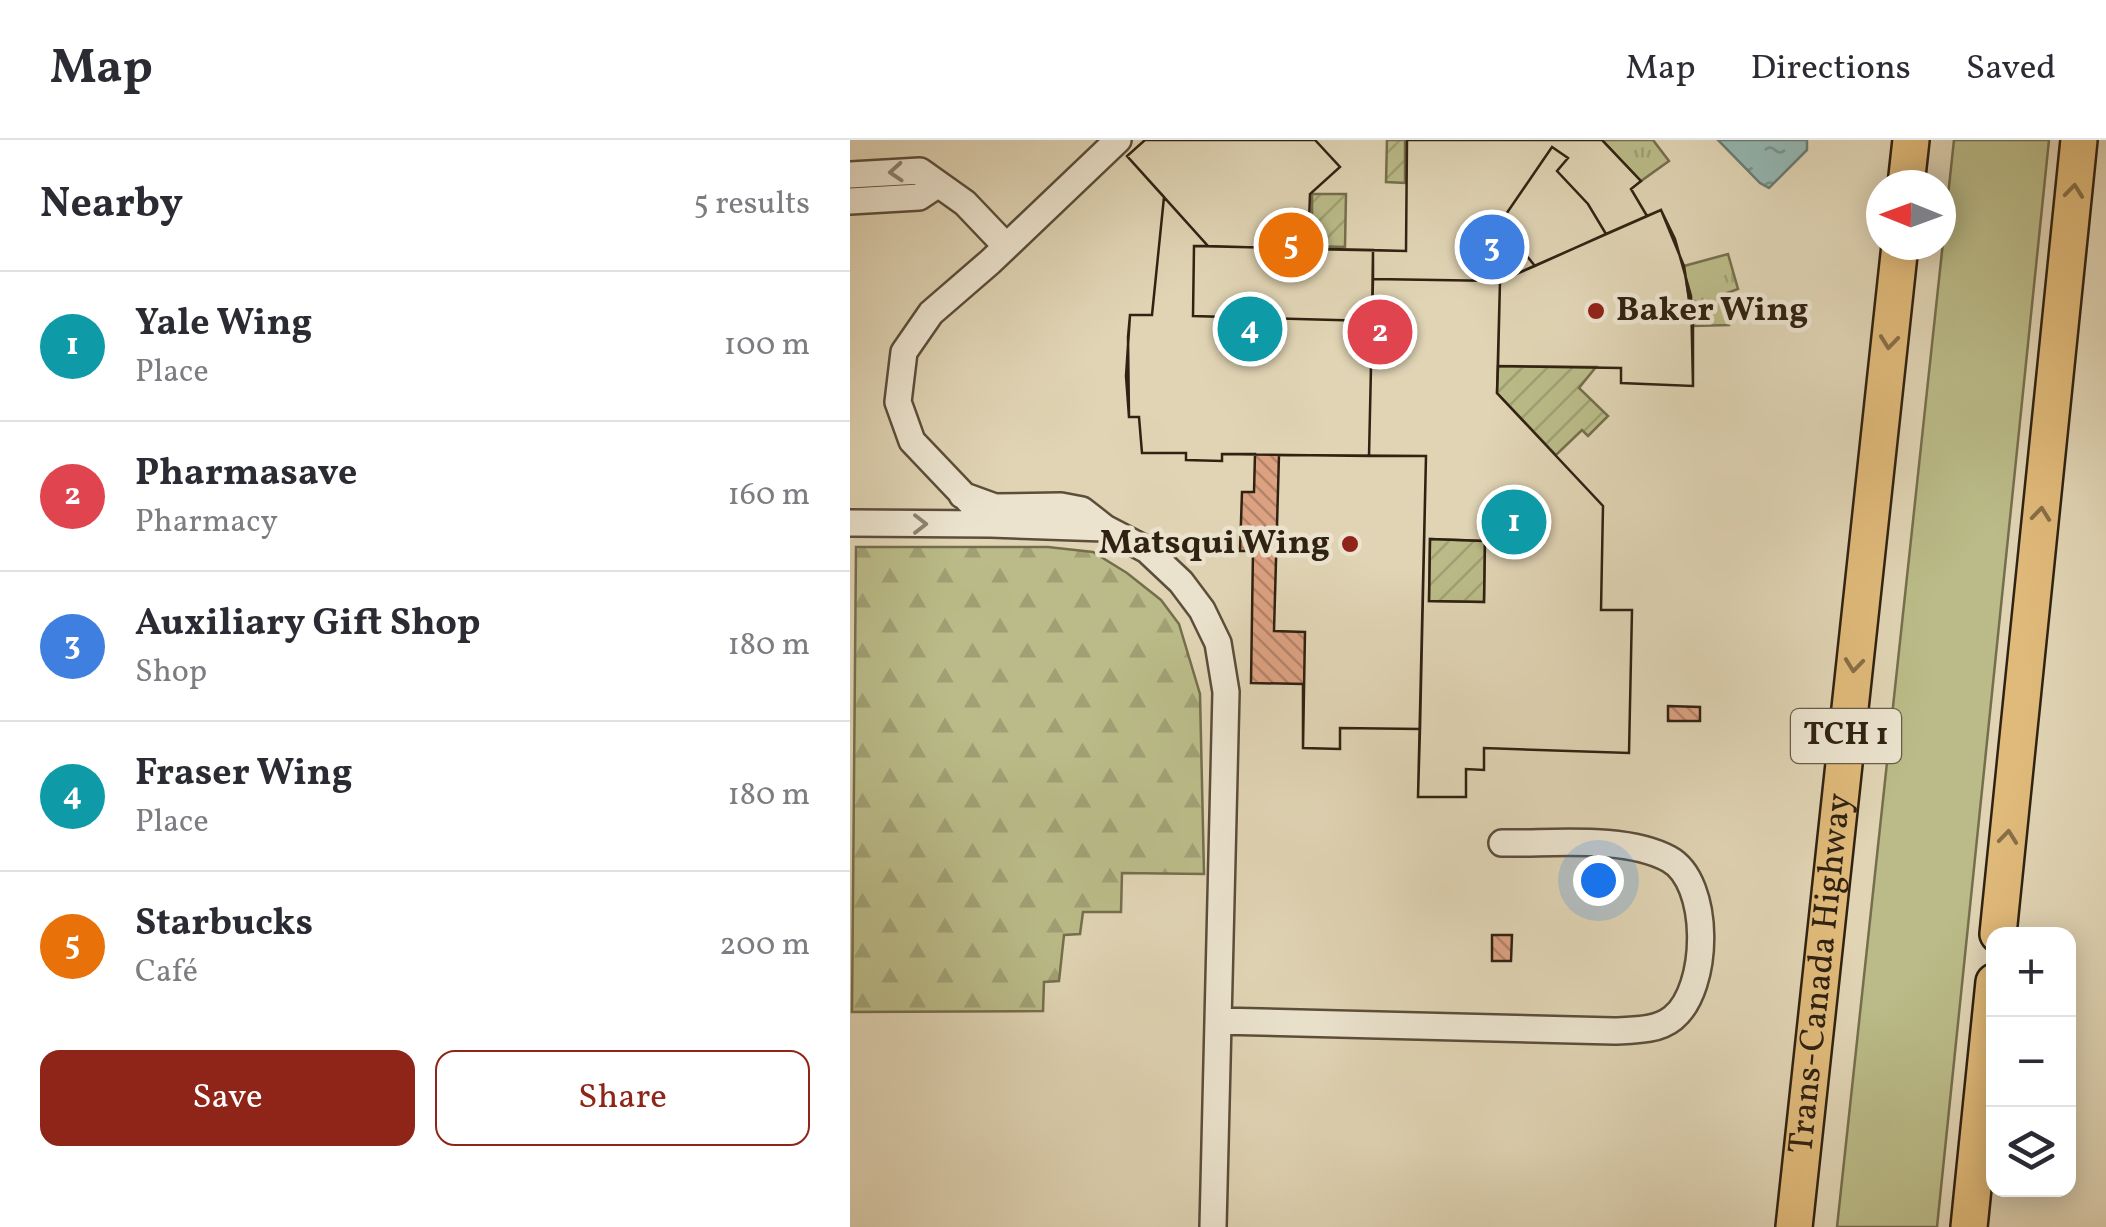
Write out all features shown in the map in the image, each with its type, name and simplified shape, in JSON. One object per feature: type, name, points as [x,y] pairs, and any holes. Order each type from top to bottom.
[{"type":"highway","points":[[1908,170],[1911,140]]},
{"type":"highway","points":[[1999,927],[2079,140]]},
{"type":"highway","name":"Trans-Canada Highway","points":[[1794,1227],[1898,260]]},
{"type":"highway","points":[[1969,1227],[1990,1017]]},
{"type":"lane","points":[[991,524],[912,441],[898,402],[904,352],[931,312],[1118,140]]},
{"type":"lane","points":[[850,175],[920,171],[966,203],[1006,246]]},
{"type":"lane","points":[[850,202],[919,197],[937,186]]},
{"type":"lane","points":[[962,494],[994,507],[1060,506],[1082,510],[1163,563],[1202,610],[1218,644],[1226,692],[1214,1227]]},
{"type":"lane","points":[[850,524],[1105,528]]},
{"type":"lane","points":[[1218,1021],[1614,1031],[1645,1030],[1673,1018],[1689,994],[1698,969],[1700,907],[1688,876],[1672,861],[1625,846],[1502,843]]},
{"type":"green space","points":[[1387,140],[1405,140],[1405,183],[1386,182]]},
{"type":"green space","points":[[1602,140],[1653,140],[1669,161],[1641,181]]},
{"type":"green space","points":[[1954,140],[2049,140],[1937,1227],[1837,1227],[1941,260],[1956,260],[1956,170],[1951,170]]},
{"type":"green space","points":[[1312,194],[1346,194],[1345,247],[1312,246]]},
{"type":"green space","points":[[1728,254],[1738,289],[1727,293],[1729,325],[1693,326],[1684,266]]},
{"type":"green space","points":[[1498,366],[1596,367],[1579,388],[1608,416],[1588,436],[1582,430],[1556,455],[1497,393]]},
{"type":"green space","points":[[1430,539],[1485,541],[1484,602],[1429,601]]},
{"type":"green space","points":[[856,547],[1048,547],[1093,552],[1161,600],[1179,624],[1200,694],[1204,874],[1122,873],[1121,912],[1083,912],[1080,934],[1064,935],[1059,981],[1044,982],[1043,1011],[852,1012]]},
{"type":"water","points":[[1718,140],[1807,140],[1807,150],[1769,188]]},
{"type":"building","points":[[1145,140],[1315,140],[1340,167],[1310,194],[1308,249],[1406,251],[1407,140],[1602,140],[1641,181],[1631,189],[1647,216],[1661,210],[1684,266],[1693,326],[1693,386],[1621,383],[1621,368],[1498,366],[1497,393],[1603,506],[1601,610],[1632,610],[1629,753],[1484,748],[1484,770],[1466,769],[1466,797],[1418,797],[1420,729],[1340,728],[1340,749],[1303,748],[1303,684],[1251,683],[1253,551],[1240,551],[1242,492],[1254,492],[1255,454],[1222,454],[1222,461],[1186,460],[1186,453],[1142,453],[1139,417],[1129,417],[1126,376],[1130,315],[1152,315],[1164,197],[1127,156]],"holes":[[[1552,147],[1568,158],[1557,171],[1588,204],[1606,234],[1535,266],[1500,223]],[[1430,539],[1485,541],[1484,602],[1429,601]]]},
{"type":"building","points":[[1145,140],[1315,140],[1340,167],[1310,194],[1308,249],[1208,246],[1127,156]]},
{"type":"building","points":[[1407,140],[1602,140],[1641,181],[1631,189],[1647,216],[1606,234],[1588,204],[1557,171],[1568,158],[1552,147],[1500,223],[1535,266],[1500,281],[1373,279],[1373,250],[1406,251]]},
{"type":"building","points":[[1164,197],[1208,246],[1194,246],[1193,316],[1372,321],[1369,456],[1222,454],[1222,461],[1186,460],[1186,453],[1142,453],[1139,417],[1129,417],[1128,337],[1130,315],[1152,315]]},
{"type":"building","name":"Baker Wing","points":[[1661,210],[1675,239],[1691,296],[1693,386],[1621,383],[1621,368],[1498,366],[1500,281]]},
{"type":"building","points":[[1194,246],[1373,250],[1372,321],[1193,316]]},
{"type":"building","points":[[1373,279],[1500,281],[1497,393],[1603,506],[1601,610],[1632,610],[1629,753],[1484,748],[1484,770],[1466,769],[1466,797],[1418,797],[1426,456],[1369,456]],"holes":[[[1430,539],[1485,541],[1484,602],[1429,601]]]},
{"type":"building","name":"Matsqui Wing","points":[[1279,455],[1426,456],[1420,729],[1340,728],[1340,749],[1303,748],[1305,632],[1274,631]]},
{"type":"building","points":[[1668,706],[1700,707],[1700,721],[1668,721]]},
{"type":"building","points":[[1492,935],[1512,935],[1511,961],[1492,961]]},
{"type":"place","name":"Starbucks","points":[[1291,245]]},
{"type":"place","name":"Auxiliary Gift Shop","points":[[1492,247]]},
{"type":"place","name":"Baker Wing","points":[[1596,311]]},
{"type":"place","name":"Fraser Wing","points":[[1250,329]]},
{"type":"place","name":"Pharmasave","points":[[1380,332]]},
{"type":"place","name":"Yale Wing","points":[[1514,522]]},
{"type":"place","name":"Matsqui Wing","points":[[1350,544]]}]
